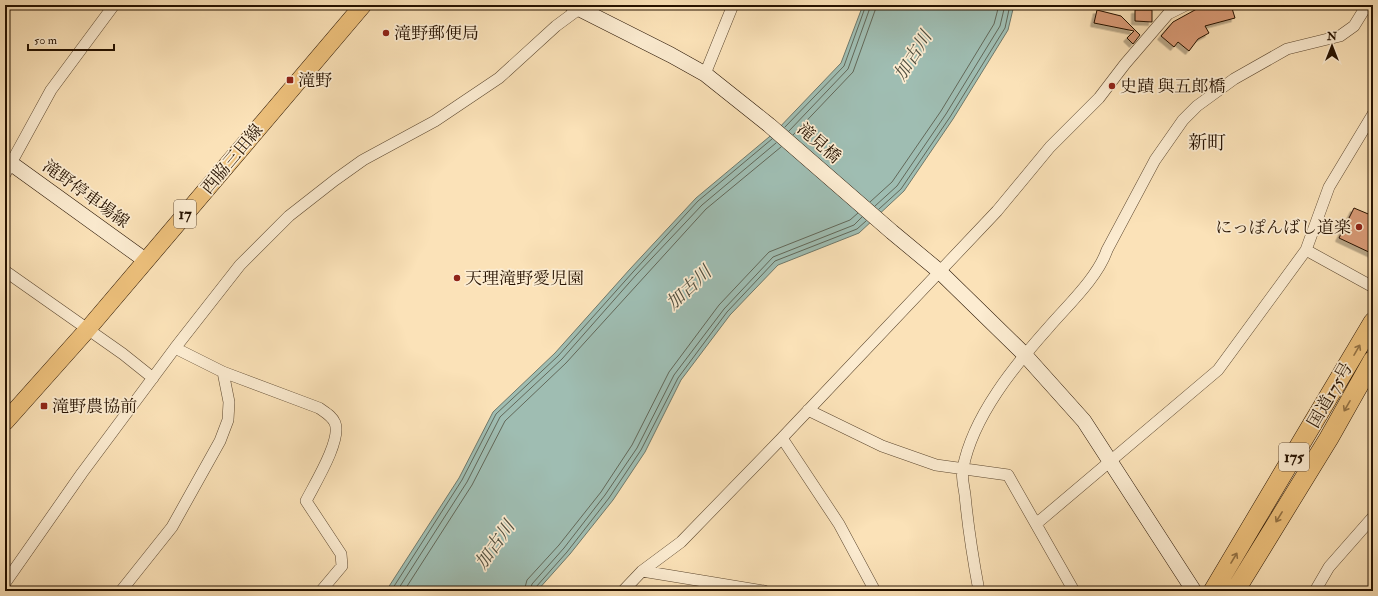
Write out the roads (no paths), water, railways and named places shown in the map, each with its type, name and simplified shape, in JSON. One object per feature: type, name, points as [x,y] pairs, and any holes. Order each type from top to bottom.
[{"type":"highway","name":"国道175号","points":[[1213,591],[1373,322]]},
{"type":"highway","name":"国道175号","points":[[1235,591],[1329,438],[1373,360]]},
{"type":"main road","name":"西脇三田線","points":[[5,422],[87,330],[363,5]]},
{"type":"street","points":[[7,166],[51,90],[114,5]]},
{"type":"street","points":[[705,74],[733,5]]},
{"type":"street","points":[[623,591],[642,571],[681,542],[782,438],[996,211],[1050,147],[1099,98],[1168,10],[1186,5]]},
{"type":"street","points":[[979,591],[969,535],[962,469],[972,440],[984,414],[1024,354],[1078,294],[1104,260],[1107,250],[1155,160],[1184,120],[1197,106],[1234,79],[1287,49],[1340,36],[1354,26],[1367,5]]},
{"type":"street","points":[[5,583],[82,473],[175,348],[240,265],[289,216],[335,180],[363,160],[435,121],[499,78],[577,6]]},
{"type":"street","name":"滝見橋","points":[[577,6],[671,55],[705,74],[719,84],[939,271],[1024,354],[1084,421],[1194,591]]},
{"type":"street","points":[[1036,524],[1218,370],[1306,250],[1329,187],[1373,114]]},
{"type":"street","name":"滝野停車場線","points":[[7,166],[145,260]]},
{"type":"street","points":[[1306,250],[1373,287]]},
{"type":"street","points":[[5,271],[123,354],[153,378]]},
{"type":"street","points":[[175,348],[223,372],[319,408],[329,415],[336,425],[335,443],[306,501],[341,554],[342,566],[321,591]]},
{"type":"street","points":[[121,591],[172,527],[220,441],[228,420],[229,402],[223,372]]},
{"type":"street","points":[[808,410],[882,446],[936,465],[1008,475],[1074,591]]},
{"type":"street","points":[[782,438],[839,524],[876,591]]},
{"type":"street","points":[[1315,591],[1329,567],[1373,517]]},
{"type":"street","points":[[642,571],[764,591]]},
{"type":"water","name":"加古川","points":[[863,5],[1014,5],[1008,30],[953,119],[904,191],[859,233],[778,265],[730,315],[681,380],[645,452],[613,500],[570,554],[537,591],[386,591],[459,478],[493,412],[555,353],[696,198],[775,132],[841,63]]},
{"type":"place","name":"滝野郵便局","points":[[386,33]]},
{"type":"place","name":"滝野","points":[[290,80]]},
{"type":"place","name":"史蹟 與五郎橋","points":[[1112,86]]},
{"type":"place","name":"にっぽんばし道楽","points":[[1359,227]]},
{"type":"place","name":"天理滝野愛児園","points":[[457,278]]},
{"type":"place","name":"滝野農協前","points":[[44,406]]},
{"type":"district","name":"新町","points":[[1207,143]]}]
